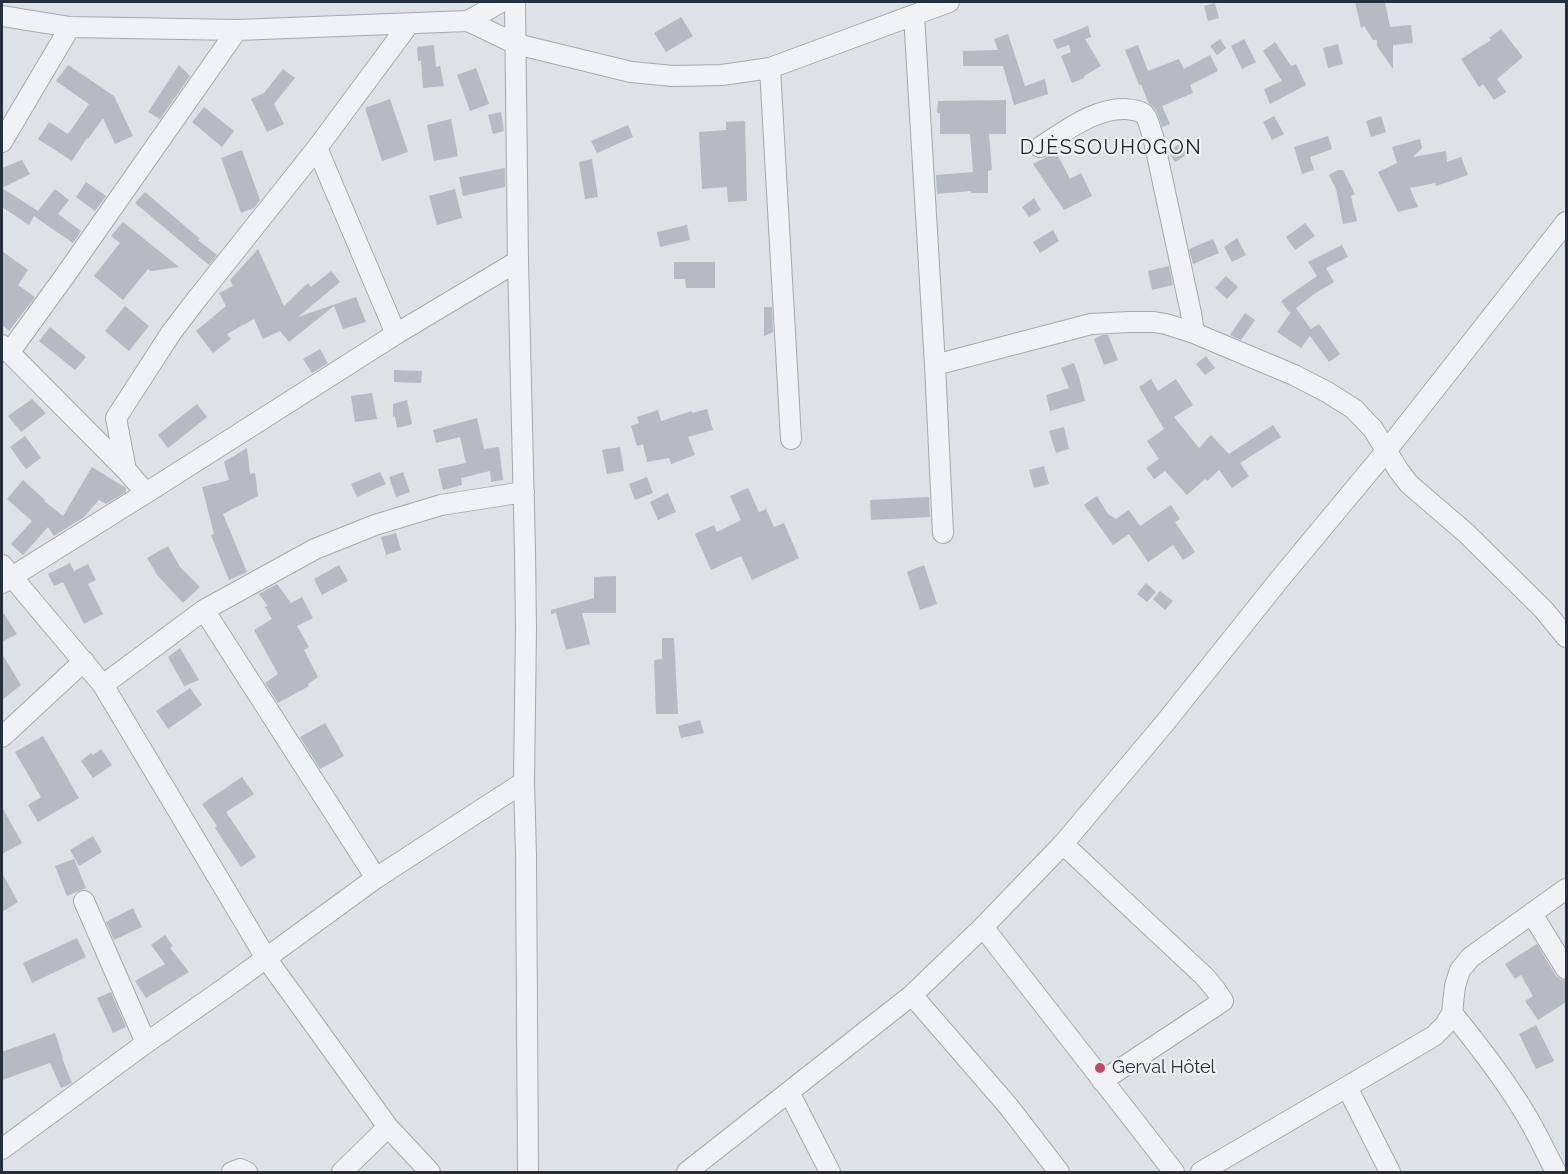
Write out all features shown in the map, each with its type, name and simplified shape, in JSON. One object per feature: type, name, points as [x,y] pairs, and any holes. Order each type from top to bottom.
[{"type":"street","points":[[2,16],[70,27],[237,30],[468,21],[501,2]]},
{"type":"street","points":[[515,2],[526,629],[524,782],[528,1173]]},
{"type":"street","points":[[468,21],[516,44],[630,72],[674,76],[722,75],[771,68],[949,2]]},
{"type":"street","points":[[914,15],[943,533]]},
{"type":"street","points":[[84,430],[116,418],[182,318],[317,148],[409,24]]},
{"type":"street","points":[[2,142],[70,27]]},
{"type":"street","points":[[146,493],[126,470],[5,349],[77,258],[237,30]]},
{"type":"street","points":[[771,68],[791,439]]},
{"type":"street","points":[[1041,147],[1098,113],[1119,109],[1134,110],[1144,114],[1153,136],[1194,333]]},
{"type":"street","points":[[317,148],[396,334]]},
{"type":"street","points":[[687,1173],[912,995],[983,927],[1063,844],[1387,450],[1566,222]]},
{"type":"street","points":[[430,1173],[388,1127],[266,958],[103,685],[5,575],[146,493],[396,334],[518,261]]},
{"type":"street","points":[[935,365],[1091,324],[1154,322],[1194,333],[1294,375],[1354,409],[1373,429],[1409,484],[1466,533],[1544,610],[1566,637]]},
{"type":"street","points":[[116,418],[126,470]]},
{"type":"street","points":[[103,685],[204,610],[315,549],[375,525],[441,505],[524,492]]},
{"type":"street","points":[[204,610],[376,878]]},
{"type":"street","points":[[2,737],[84,661]]},
{"type":"street","points":[[2,1149],[376,878],[524,782]]},
{"type":"street","points":[[1063,844],[1205,977],[1223,1000],[1102,1081]]},
{"type":"street","points":[[1201,1173],[1434,1036],[1445,1025],[1452,1013],[1455,986],[1460,970],[1471,957],[1566,889]]},
{"type":"street","points":[[84,901],[146,1043]]},
{"type":"street","points":[[1532,914],[1566,969]]},
{"type":"street","points":[[983,927],[1174,1173]]},
{"type":"street","points":[[912,995],[1010,1107],[1059,1173]]},
{"type":"street","points":[[1452,1013],[1504,1080],[1527,1117],[1556,1173]]},
{"type":"street","points":[[1347,1087],[1390,1173]]},
{"type":"street","points":[[789,1092],[830,1173]]},
{"type":"street","points":[[342,1173],[388,1127]]},
{"type":"street","points":[[232,1173],[240,1169],[247,1173]]},
{"type":"building","points":[[1355,2],[1385,2],[1390,27],[1411,25],[1413,43],[1393,45],[1393,69],[1377,46],[1377,40],[1373,40],[1364,26],[1361,28]]},
{"type":"building","points":[[1215,3],[1219,18],[1208,21],[1204,6]]},
{"type":"building","points":[[681,17],[693,36],[666,52],[654,33]]},
{"type":"building","points":[[1088,26],[1091,37],[1085,39],[1101,66],[1072,83],[1061,56],[1071,52],[1069,45],[1057,49],[1053,40]]},
{"type":"building","points":[[1501,29],[1523,57],[1497,79],[1506,92],[1494,100],[1483,84],[1479,87],[1461,59],[1491,40],[1489,38]]},
{"type":"building","points":[[1008,34],[1025,86],[1045,79],[1048,94],[1014,105],[1003,66],[963,66],[963,51],[998,50],[994,39]]},
{"type":"building","points":[[1220,39],[1226,48],[1217,55],[1210,46]]},
{"type":"building","points":[[1244,39],[1256,62],[1242,69],[1231,46]]},
{"type":"building","points":[[1275,42],[1291,66],[1296,64],[1306,85],[1270,104],[1264,89],[1282,81],[1263,51]]},
{"type":"building","points":[[1338,44],[1343,64],[1328,68],[1323,48]]},
{"type":"building","points":[[434,45],[436,67],[440,66],[444,86],[423,88],[421,61],[418,61],[417,47]]},
{"type":"building","points":[[1138,45],[1148,71],[1179,59],[1184,69],[1210,55],[1218,71],[1190,85],[1193,93],[1162,106],[1170,124],[1162,127],[1156,110],[1148,102],[1141,84],[1139,85],[1125,50]]},
{"type":"building","points":[[68,65],[114,96],[133,136],[115,144],[103,118],[72,161],[38,139],[49,122],[68,134],[89,104],[56,81]]},
{"type":"building","points":[[179,65],[190,76],[160,119],[148,112]]},
{"type":"building","points":[[476,68],[489,104],[470,111],[457,75]]},
{"type":"building","points":[[283,69],[295,78],[274,104],[284,124],[267,132],[251,99],[264,93]]},
{"type":"building","points":[[390,99],[408,152],[382,161],[365,108]]},
{"type":"building","points":[[1006,100],[1006,134],[989,134],[992,170],[988,171],[988,193],[971,193],[971,191],[937,194],[936,175],[973,172],[970,134],[940,134],[938,101]]},
{"type":"building","points":[[204,107],[234,131],[222,147],[192,122]]},
{"type":"building","points":[[501,112],[504,131],[493,134],[488,115]]},
{"type":"building","points":[[1274,116],[1284,134],[1272,140],[1263,122]]},
{"type":"building","points":[[1381,116],[1386,132],[1371,137],[1366,121]]},
{"type":"building","points":[[451,119],[458,156],[434,161],[427,125]]},
{"type":"building","points":[[745,121],[747,201],[728,202],[727,187],[702,189],[699,132],[726,130],[726,122]]},
{"type":"building","points":[[628,125],[633,137],[597,153],[591,141]]},
{"type":"building","points":[[1328,136],[1332,149],[1310,157],[1314,170],[1302,174],[1294,147]]},
{"type":"building","points":[[1420,139],[1422,148],[1413,157],[1446,151],[1447,162],[1461,157],[1468,175],[1436,186],[1435,183],[1410,188],[1418,207],[1398,212],[1378,172],[1397,163],[1392,147]]},
{"type":"building","points":[[1183,142],[1190,153],[1175,162],[1168,151]]},
{"type":"building","points":[[242,150],[260,200],[254,208],[241,213],[221,158]]},
{"type":"building","points":[[1056,152],[1070,179],[1081,173],[1092,196],[1064,210],[1033,164]]},
{"type":"building","points":[[592,159],[598,197],[585,199],[579,162]]},
{"type":"building","points":[[22,160],[30,174],[2,188],[2,168]]},
{"type":"building","points":[[505,168],[505,187],[463,196],[459,177]]},
{"type":"building","points":[[1343,170],[1355,194],[1351,196],[1357,221],[1343,224],[1336,189],[1329,175]]},
{"type":"building","points":[[86,182],[106,196],[95,211],[76,197]]},
{"type":"building","points":[[2,188],[38,211],[55,189],[69,200],[58,214],[81,231],[73,243],[34,216],[29,225],[2,207]]},
{"type":"building","points":[[455,189],[462,218],[437,225],[429,196]]},
{"type":"building","points":[[145,192],[217,255],[209,265],[135,203]]},
{"type":"building","points":[[1034,198],[1041,210],[1029,217],[1022,207]]},
{"type":"building","points":[[123,222],[179,267],[151,271],[148,269],[123,300],[94,276],[120,243],[111,236]]},
{"type":"building","points":[[1305,223],[1315,236],[1295,250],[1286,237]]},
{"type":"building","points":[[687,225],[690,240],[660,247],[657,232]]},
{"type":"building","points":[[1053,230],[1059,241],[1040,253],[1033,242]]},
{"type":"building","points":[[1237,238],[1246,255],[1232,262],[1224,247]]},
{"type":"building","points":[[1213,239],[1219,253],[1193,264],[1189,249]]},
{"type":"building","points":[[1342,245],[1348,257],[1326,268],[1334,282],[1296,308],[1311,329],[1319,324],[1340,354],[1329,362],[1310,336],[1301,348],[1277,332],[1291,312],[1281,301],[1317,276],[1308,262]]},
{"type":"building","points":[[258,249],[284,306],[308,283],[311,287],[331,271],[340,282],[298,317],[356,297],[366,322],[343,329],[334,306],[289,342],[280,331],[263,339],[254,319],[227,334],[231,339],[213,353],[196,331],[226,306],[219,293],[233,286],[230,280]]},
{"type":"building","points":[[2,251],[28,270],[18,285],[35,297],[9,331],[2,325]]},
{"type":"building","points":[[674,262],[715,262],[715,288],[686,288],[685,279],[674,279]]},
{"type":"building","points":[[1169,266],[1173,285],[1152,290],[1148,271]]},
{"type":"building","points":[[1226,276],[1238,287],[1227,299],[1215,288]]},
{"type":"building","points":[[125,306],[149,326],[129,351],[105,331]]},
{"type":"building","points":[[764,307],[772,307],[773,332],[764,336]]},
{"type":"building","points":[[1245,313],[1255,320],[1241,340],[1230,335]]},
{"type":"building","points":[[50,327],[86,357],[75,370],[39,341]]},
{"type":"building","points":[[1108,335],[1118,360],[1104,365],[1094,339]]},
{"type":"building","points":[[320,349],[328,363],[312,373],[303,359]]},
{"type":"building","points":[[1206,356],[1215,368],[1205,375],[1196,364]]},
{"type":"building","points":[[1074,363],[1085,401],[1050,411],[1046,395],[1069,388],[1061,368]]},
{"type":"building","points":[[394,370],[422,371],[421,383],[394,382]]},
{"type":"building","points":[[1151,379],[1158,391],[1176,379],[1193,405],[1174,417],[1199,448],[1211,435],[1229,454],[1273,425],[1281,437],[1240,463],[1249,476],[1232,488],[1219,470],[1187,495],[1165,471],[1154,479],[1146,468],[1159,459],[1147,441],[1164,429],[1139,387]]},
{"type":"building","points":[[372,393],[377,419],[355,422],[351,396]]},
{"type":"building","points":[[32,399],[46,413],[21,432],[8,416]]},
{"type":"building","points":[[407,400],[412,424],[397,428],[395,416],[393,417],[393,404]]},
{"type":"building","points":[[197,404],[207,417],[168,448],[158,435]]},
{"type":"building","points":[[707,409],[713,430],[688,437],[695,455],[671,464],[669,458],[647,462],[643,444],[637,446],[631,426],[639,423],[637,417],[658,410],[661,421],[692,411],[692,413]]},
{"type":"building","points":[[477,418],[484,449],[499,447],[503,480],[491,482],[490,471],[461,478],[462,485],[443,490],[438,469],[466,463],[460,437],[436,443],[433,430]]},
{"type":"building","points":[[1064,427],[1069,449],[1056,453],[1049,431]]},
{"type":"building","points":[[25,436],[41,458],[26,469],[10,447]]},
{"type":"building","points":[[620,447],[624,471],[607,474],[602,450]]},
{"type":"building","points":[[247,448],[250,474],[255,473],[258,496],[223,514],[247,572],[229,580],[211,535],[214,534],[202,487],[229,480],[224,462]]},
{"type":"building","points":[[1044,466],[1049,484],[1034,488],[1029,470]]},
{"type":"building","points":[[92,467],[126,488],[126,492],[106,504],[99,500],[84,517],[54,536],[48,527],[23,555],[11,544],[32,521],[7,499],[23,480],[63,516]]},
{"type":"building","points":[[380,472],[386,484],[357,497],[351,484]]},
{"type":"building","points":[[403,472],[410,492],[396,497],[389,477]]},
{"type":"building","points":[[647,477],[653,493],[635,500],[629,484]]},
{"type":"building","points":[[748,488],[759,512],[766,509],[774,527],[784,523],[799,558],[752,580],[741,556],[711,570],[695,534],[714,525],[717,532],[741,520],[730,496]]},
{"type":"building","points":[[668,493],[676,512],[658,520],[650,502]]},
{"type":"building","points":[[1097,496],[1108,514],[1116,519],[1129,510],[1140,526],[1171,505],[1180,519],[1175,522],[1195,552],[1183,560],[1173,545],[1148,562],[1129,534],[1113,545],[1084,505]]},
{"type":"building","points":[[929,497],[930,517],[871,520],[870,500]]},
{"type":"building","points":[[396,533],[401,550],[386,555],[381,537]]},
{"type":"building","points":[[168,546],[180,567],[200,587],[183,603],[158,576],[147,558]]},
{"type":"building","points":[[70,563],[74,571],[88,564],[96,580],[88,584],[103,614],[84,624],[63,582],[54,586],[48,574]]},
{"type":"building","points":[[339,565],[348,581],[322,595],[314,579]]},
{"type":"building","points":[[924,565],[937,604],[920,610],[907,572]]},
{"type":"building","points":[[616,576],[616,613],[582,613],[590,644],[566,650],[556,613],[551,614],[551,610],[594,598],[594,577]]},
{"type":"building","points":[[1146,583],[1156,592],[1147,602],[1137,594]]},
{"type":"building","points":[[277,584],[291,603],[302,597],[313,618],[297,626],[309,647],[304,650],[318,677],[308,684],[309,686],[278,703],[265,683],[278,674],[254,630],[272,619],[265,607],[268,606],[259,594]]},
{"type":"building","points":[[1160,591],[1173,601],[1165,610],[1153,599]]},
{"type":"building","points":[[2,611],[17,634],[2,642]]},
{"type":"building","points":[[662,638],[674,638],[678,714],[656,714],[654,660],[662,659]]},
{"type":"building","points":[[180,648],[199,680],[184,686],[168,657]]},
{"type":"building","points":[[2,654],[21,685],[2,700]]},
{"type":"building","points":[[190,688],[202,705],[168,729],[156,711]]},
{"type":"building","points":[[700,720],[704,733],[681,738],[678,726]]},
{"type":"building","points":[[325,723],[344,756],[320,769],[300,737]]},
{"type":"building","points":[[43,736],[79,798],[38,822],[28,805],[41,797],[15,752]]},
{"type":"building","points":[[101,749],[112,765],[93,778],[81,761]]},
{"type":"building","points":[[242,777],[254,794],[226,812],[256,857],[241,867],[202,804]]},
{"type":"building","points":[[2,807],[22,843],[2,854]]},
{"type":"building","points":[[93,836],[102,852],[79,866],[70,850]]},
{"type":"building","points":[[74,859],[86,888],[67,896],[55,866]]},
{"type":"building","points":[[2,873],[18,902],[2,912]]},
{"type":"building","points":[[133,908],[142,927],[114,940],[106,922]]},
{"type":"building","points":[[165,935],[173,946],[170,948],[189,972],[146,998],[135,981],[165,964],[151,945]]},
{"type":"building","points":[[77,938],[86,957],[32,983],[23,963]]},
{"type":"building","points":[[1537,944],[1556,976],[1566,981],[1566,1002],[1538,1020],[1525,1001],[1533,996],[1521,975],[1515,979],[1505,964]]},
{"type":"building","points":[[111,992],[126,1027],[113,1033],[97,998]]},
{"type":"building","points":[[1536,1025],[1554,1061],[1536,1069],[1519,1034]]},
{"type":"building","points":[[55,1033],[72,1083],[61,1088],[50,1063],[2,1080],[2,1052]]},
{"type":"place","name":"Gerval Hôtel","points":[[1100,1068]]},
{"type":"district","name":"DJÈSSOUHOGON","points":[[1111,148]]}]
